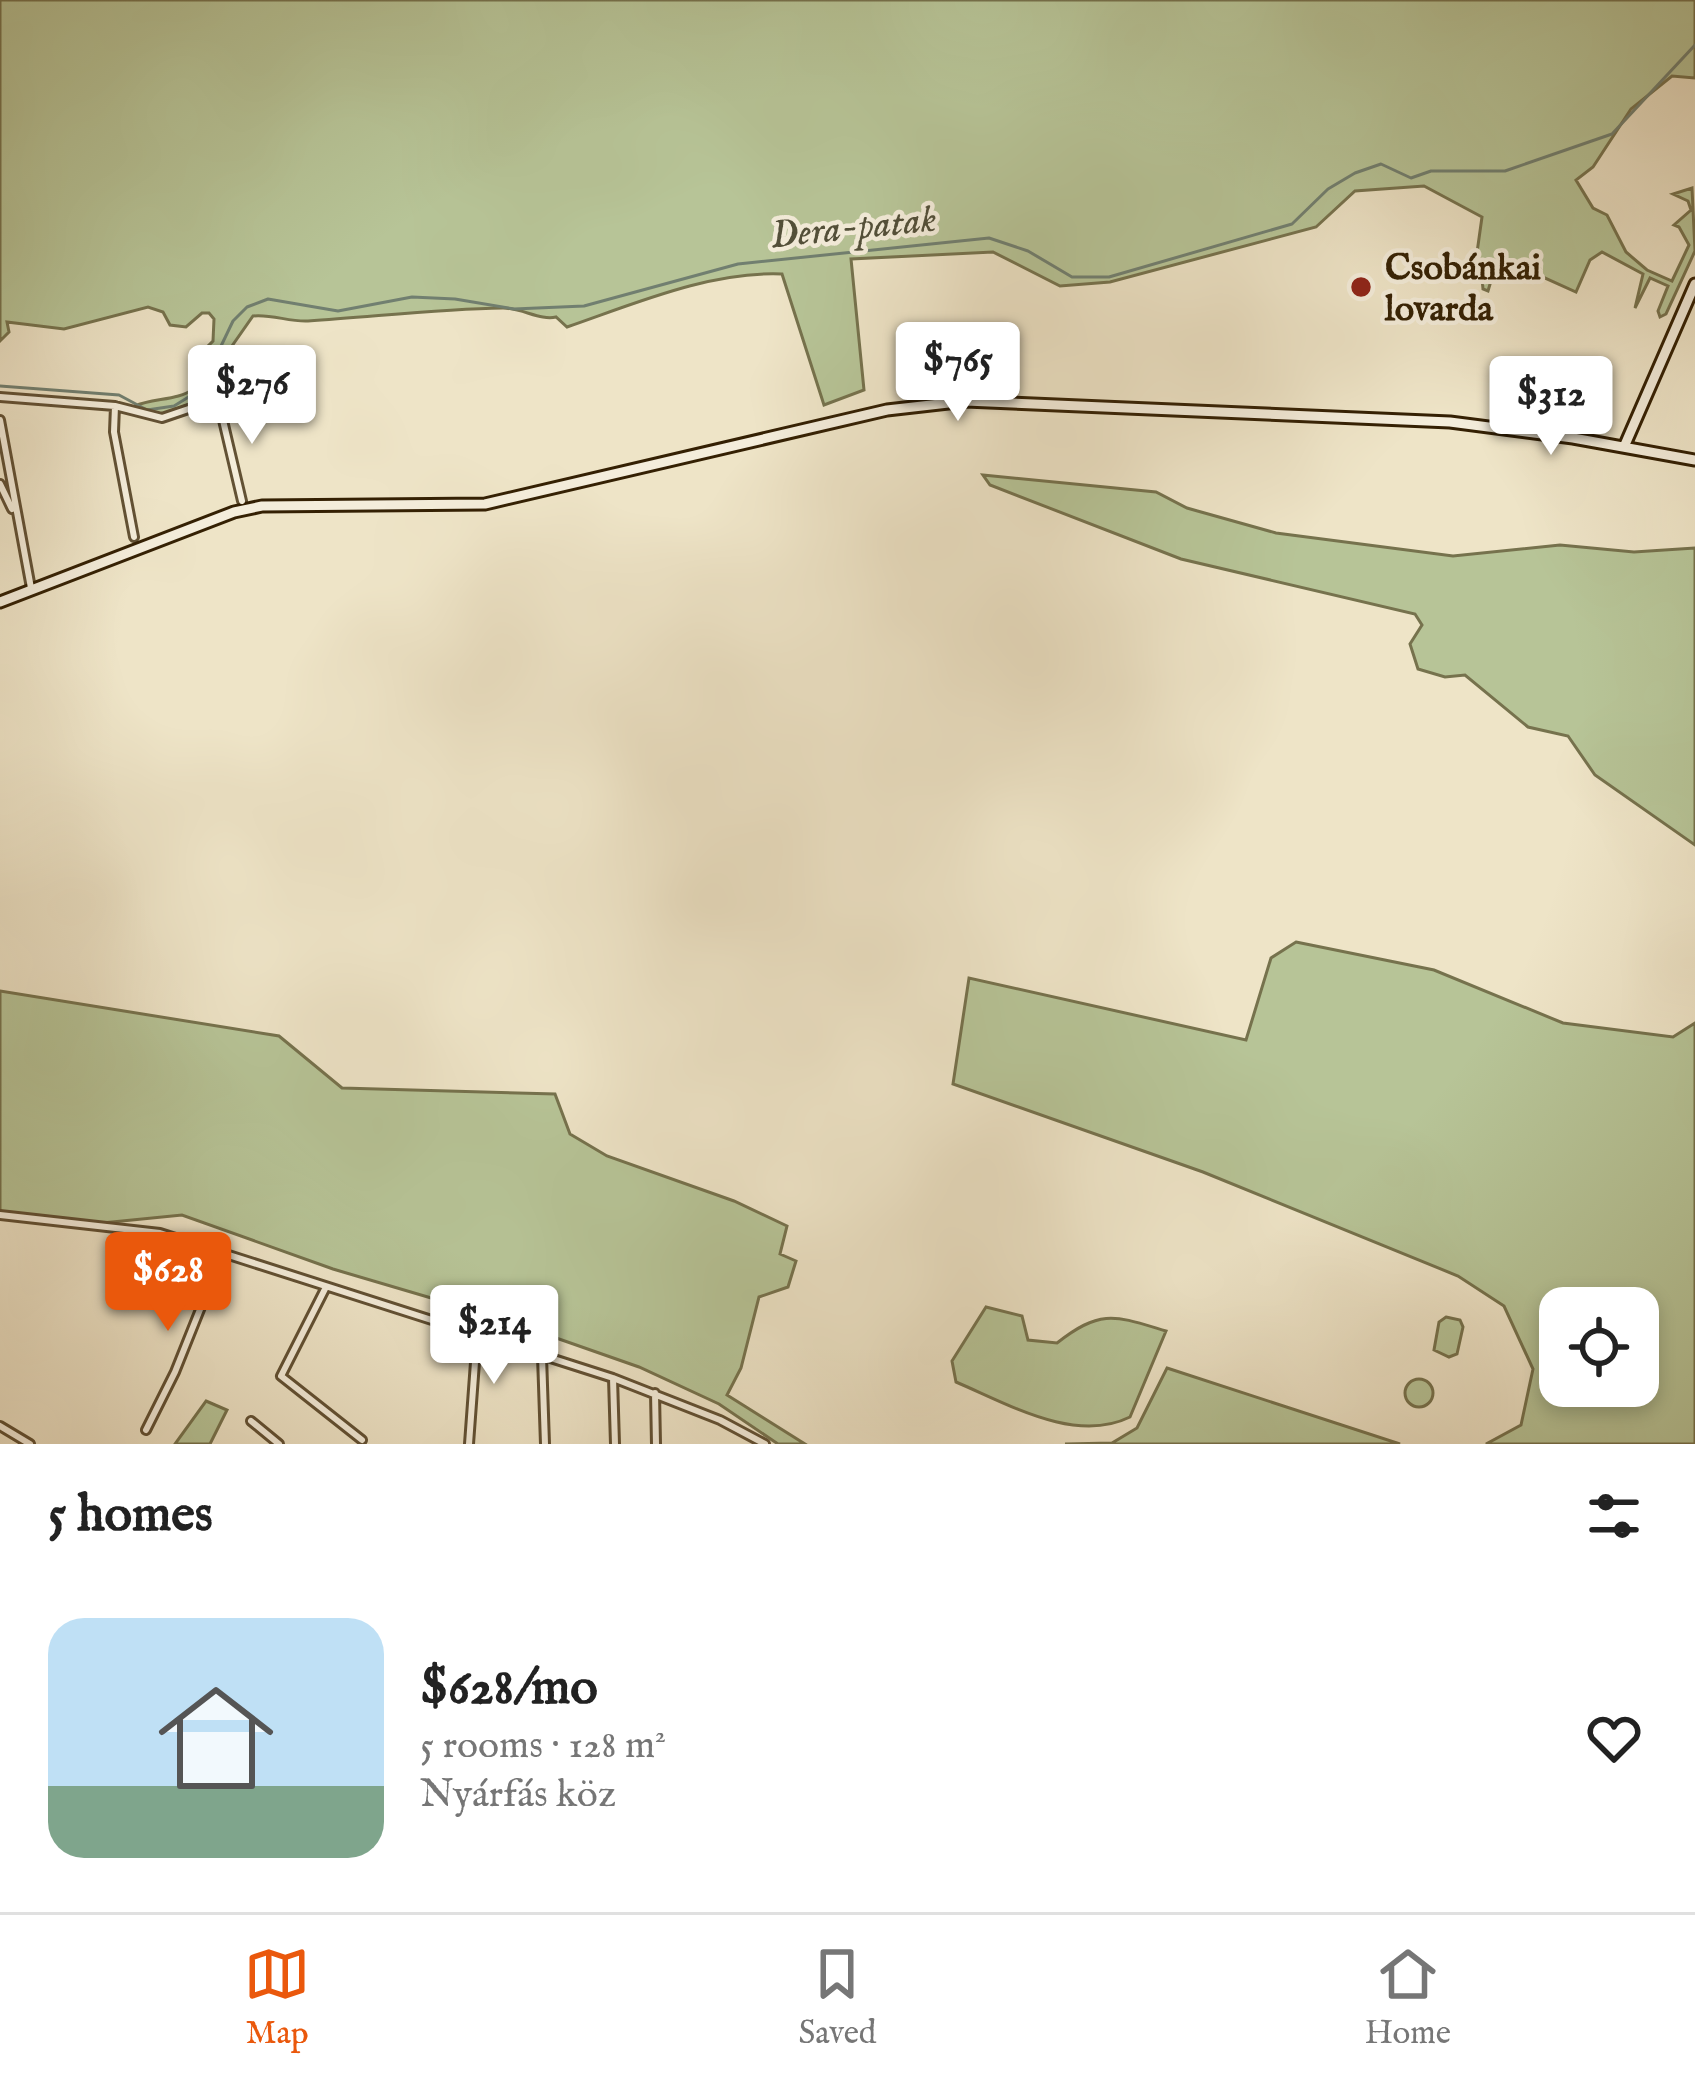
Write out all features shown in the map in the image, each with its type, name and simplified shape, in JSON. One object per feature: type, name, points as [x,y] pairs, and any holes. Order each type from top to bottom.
[{"type":"main road","points":[[1624,448],[1695,284]]},
{"type":"main road","points":[[0,602],[234,512],[274,506],[485,504],[886,410],[966,401],[1450,422],[1695,460]]},
{"type":"street","points":[[0,397],[115,406],[162,418],[212,399],[222,402],[242,500]]},
{"type":"street","points":[[115,406],[114,432],[134,537]]},
{"type":"street","points":[[0,420],[31,590]]},
{"type":"street","points":[[0,484],[16,518]]},
{"type":"street","points":[[0,1215],[160,1233],[613,1378],[765,1444]]},
{"type":"street","points":[[146,1430],[223,1252]]},
{"type":"street","points":[[326,1287],[281,1376],[362,1440]]},
{"type":"street","points":[[469,1444],[477,1335]]},
{"type":"street","points":[[542,1356],[545,1444]]},
{"type":"street","points":[[613,1378],[615,1444]]},
{"type":"street","points":[[655,1393],[656,1444]]},
{"type":"street","points":[[251,1420],[279,1444]]},
{"type":"street","points":[[0,1426],[30,1444]]},
{"type":"green space","points":[[0,0],[1695,0],[1695,78],[1672,76],[1631,109],[1593,167],[1576,180],[1593,208],[1607,215],[1626,252],[1647,270],[1672,281],[1689,245],[1674,225],[1691,210],[1688,201],[1673,194],[1692,188],[1695,251],[1666,314],[1660,317],[1668,286],[1650,278],[1635,308],[1643,274],[1602,252],[1590,260],[1576,292],[1514,264],[1493,274],[1488,291],[1483,289],[1482,278],[1474,274],[1482,217],[1424,186],[1355,191],[1316,227],[1110,282],[1060,286],[993,252],[851,259],[864,390],[824,405],[782,274],[755,274],[700,283],[567,327],[556,317],[503,308],[308,321],[253,316],[218,366],[217,387],[196,402],[160,415],[135,406],[182,395],[199,382],[199,355],[213,341],[214,319],[209,313],[202,313],[186,327],[170,325],[163,312],[148,307],[64,329],[7,322],[9,332],[0,341]]},
{"type":"green space","points":[[983,475],[1156,492],[1187,508],[1276,533],[1453,556],[1560,545],[1634,552],[1695,548],[1695,845],[1595,775],[1568,736],[1528,727],[1465,675],[1445,677],[1418,669],[1410,644],[1422,625],[1415,614],[1181,559],[990,485]]},
{"type":"green space","points":[[1296,942],[1434,970],[1563,1023],[1673,1037],[1695,1023],[1695,1444],[1486,1444],[1521,1425],[1533,1369],[1504,1306],[1458,1276],[1203,1172],[953,1084],[969,978],[1246,1040],[1271,958]]},
{"type":"green space","points":[[0,991],[279,1036],[342,1088],[555,1094],[570,1134],[607,1156],[734,1201],[787,1226],[780,1254],[796,1261],[788,1287],[759,1297],[741,1368],[727,1395],[805,1444],[778,1444],[719,1404],[639,1367],[182,1215],[102,1223],[0,1214]]},
{"type":"green space","points":[[986,1307],[1022,1316],[1028,1340],[1057,1343],[1086,1324],[1109,1318],[1166,1331],[1130,1417],[1109,1424],[1064,1424],[956,1382],[952,1361]]},
{"type":"green space","points":[[1446,1317],[1460,1320],[1463,1327],[1457,1354],[1449,1357],[1434,1350],[1439,1322]]},
{"type":"green space","points":[[1167,1368],[1400,1444],[1065,1444],[1112,1443],[1137,1428]]},
{"type":"green space","points":[[1419,1379],[1429,1383],[1433,1393],[1429,1403],[1419,1407],[1409,1403],[1405,1393],[1409,1383]]},
{"type":"green space","points":[[206,1401],[227,1410],[210,1444],[175,1444]]},
{"type":"waterway","name":"Dera-patak","points":[[0,386],[119,395],[147,410],[174,406],[200,390],[233,321],[247,307],[268,299],[338,311],[412,297],[514,309],[584,306],[738,264],[989,238],[1028,251],[1072,277],[1109,277],[1292,224],[1328,189],[1381,164],[1411,178],[1431,171],[1505,171],[1612,134],[1695,45]]},
{"type":"place","name":"Csobánkai lovarda","points":[[1361,287]]}]
